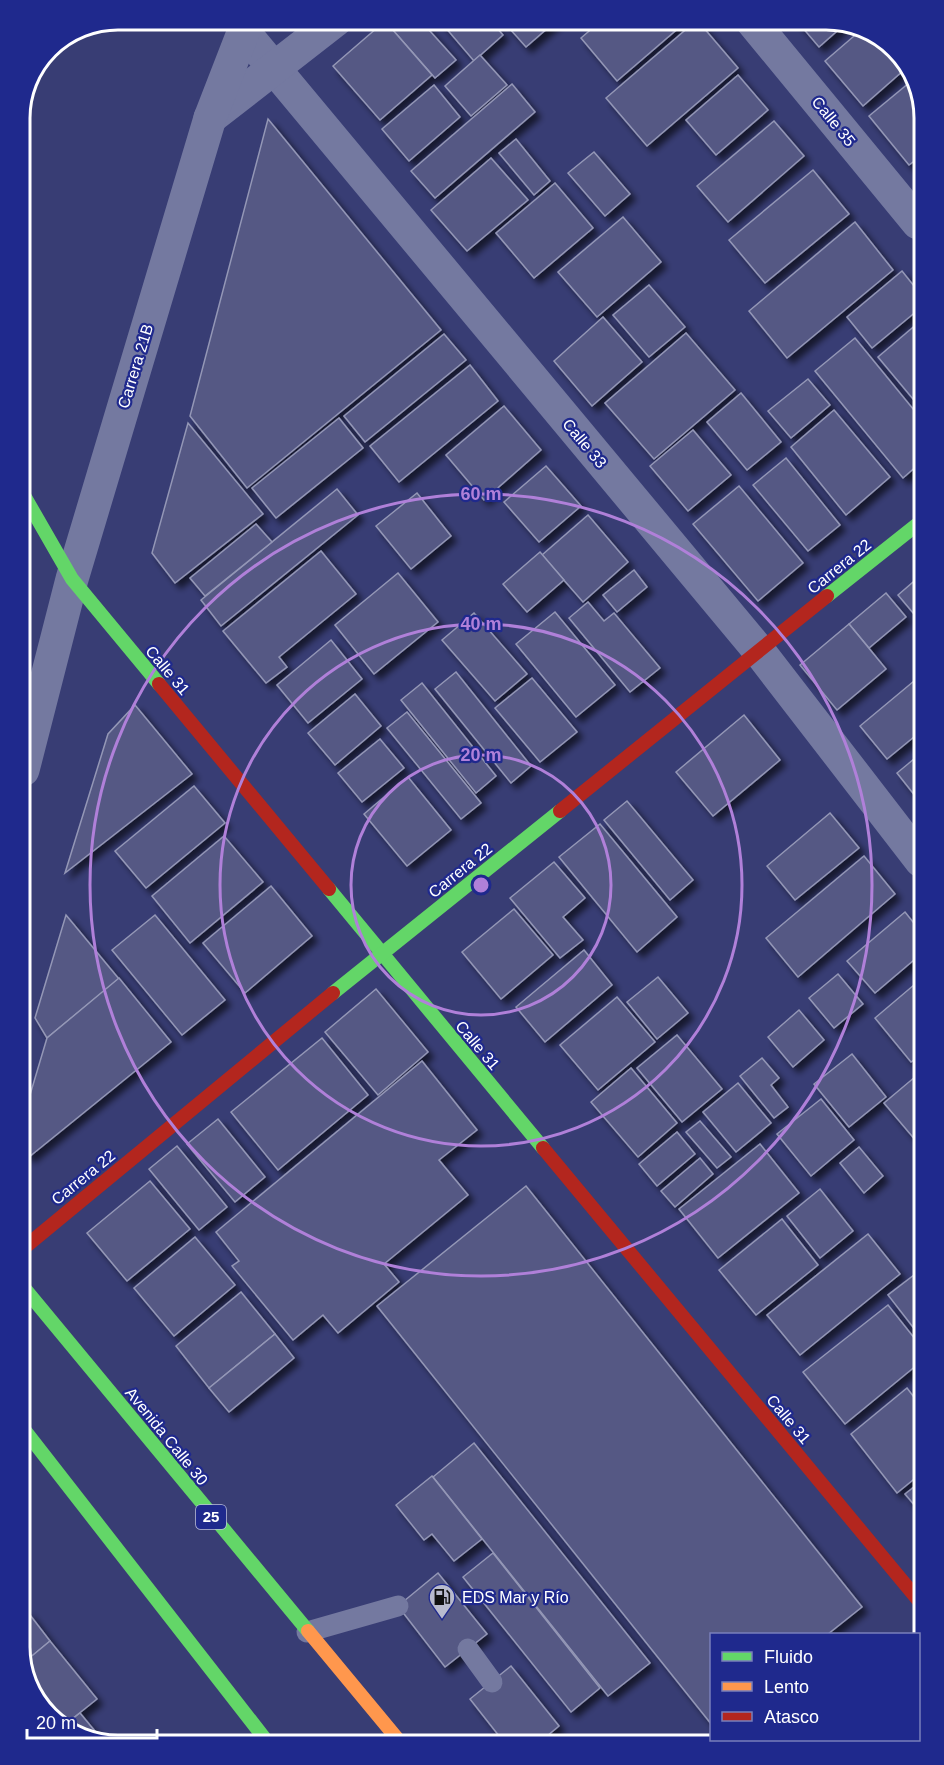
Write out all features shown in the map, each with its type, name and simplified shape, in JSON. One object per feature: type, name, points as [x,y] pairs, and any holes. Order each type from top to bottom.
[{"type":"main road","name":"Calle 31","points":[[30,507],[72,579],[914,1595]]},
{"type":"main road","name":"Carrera 22","points":[[30,1243],[381,954],[914,527]]},
{"type":"main road","name":"Avenida Calle 30","points":[[30,1294],[394,1735]]},
{"type":"main road","points":[[30,1437],[262,1735]]},
{"type":"street","name":"Carrera 21B","points":[[30,743],[72,579],[210,118],[243,30]]},
{"type":"street","name":"Calle 33","points":[[248,30],[272,69],[759,651],[914,852]]},
{"type":"street","points":[[210,118],[323,30]]},
{"type":"street","name":"Calle 35","points":[[759,30],[914,218]]},
{"type":"lane","points":[[307,1632],[398,1606]]},
{"type":"lane","points":[[468,1649],[492,1682]]},
{"type":"building","points":[[375,30],[393,30],[432,75],[380,120],[333,66]]},
{"type":"building","points":[[393,30],[429,30],[456,60],[435,78]]},
{"type":"building","points":[[448,30],[499,30],[503,35],[474,61]]},
{"type":"building","points":[[511,30],[546,30],[526,47]]},
{"type":"building","points":[[590,30],[676,30],[617,81],[581,38]]},
{"type":"building","points":[[685,30],[706,30],[738,68],[647,146],[606,98]]},
{"type":"building","points":[[805,30],[837,31],[819,47]]},
{"type":"building","points":[[855,36],[879,48],[901,73],[863,106],[825,61]]},
{"type":"building","points":[[480,55],[507,85],[471,116],[445,86]]},
{"type":"building","points":[[738,75],[768,110],[716,155],[686,120]]},
{"type":"building","points":[[512,84],[535,112],[435,198],[411,171]]},
{"type":"building","points":[[434,85],[460,117],[409,161],[382,129]]},
{"type":"building","points":[[907,85],[914,118],[914,161],[909,165],[869,116]]},
{"type":"building","points":[[268,119],[441,330],[247,488],[190,416]]},
{"type":"building","points":[[774,121],[804,156],[728,222],[697,186]]},
{"type":"building","points":[[516,139],[550,181],[534,195],[499,153]]},
{"type":"building","points":[[594,152],[630,194],[605,216],[568,173]]},
{"type":"building","points":[[491,158],[528,200],[467,251],[431,210]]},
{"type":"building","points":[[813,170],[849,214],[765,283],[729,240]]},
{"type":"building","points":[[555,183],[593,228],[534,278],[496,233]]},
{"type":"building","points":[[623,217],[661,262],[597,317],[558,272]]},
{"type":"building","points":[[855,222],[893,270],[787,358],[749,311]]},
{"type":"building","points":[[902,271],[914,286],[914,313],[872,348],[847,317]]},
{"type":"building","points":[[649,285],[685,327],[649,357],[613,315]]},
{"type":"building","points":[[603,317],[642,362],[592,406],[554,361]]},
{"type":"building","points":[[914,326],[914,400],[878,357]]},
{"type":"building","points":[[686,333],[735,390],[654,459],[605,403]]},
{"type":"building","points":[[444,334],[466,360],[365,442],[344,416]]},
{"type":"building","points":[[855,338],[914,410],[914,468],[903,478],[815,371]]},
{"type":"building","points":[[470,365],[498,401],[399,482],[370,446]]},
{"type":"building","points":[[808,379],[830,405],[791,438],[768,411]]},
{"type":"building","points":[[741,393],[781,442],[747,470],[707,422]]},
{"type":"building","points":[[504,406],[541,450],[484,500],[446,455]]},
{"type":"building","points":[[834,410],[890,477],[846,515],[791,447]]},
{"type":"building","points":[[339,418],[363,448],[276,518],[252,488]]},
{"type":"building","points":[[188,423],[263,514],[175,583],[152,553]]},
{"type":"building","points":[[693,430],[731,475],[688,511],[650,466]]},
{"type":"building","points":[[786,458],[840,525],[808,551],[753,485]]},
{"type":"building","points":[[546,466],[581,506],[539,542],[504,502]]},
{"type":"building","points":[[739,486],[803,563],[758,601],[693,524]]},
{"type":"building","points":[[337,489],[358,515],[221,626],[201,600]]},
{"type":"building","points":[[417,493],[451,536],[411,569],[376,526]]},
{"type":"building","points":[[588,515],[628,562],[583,602],[542,555]]},
{"type":"building","points":[[256,524],[272,542],[205,596],[190,578]]},
{"type":"building","points":[[321,551],[356,594],[279,657],[287,667],[266,683],[223,631]]},
{"type":"building","points":[[540,552],[564,580],[527,612],[503,584]]},
{"type":"building","points":[[634,570],[647,587],[617,612],[603,595]]},
{"type":"building","points":[[398,573],[438,622],[374,674],[335,625]]},
{"type":"building","points":[[914,581],[914,614],[898,595]]},
{"type":"building","points":[[886,593],[906,617],[869,648],[849,624]]},
{"type":"building","points":[[588,602],[604,621],[614,613],[660,668],[630,692],[569,618]]},
{"type":"building","points":[[555,612],[615,685],[576,717],[516,644]]},
{"type":"building","points":[[474,613],[527,674],[495,701],[442,640]]},
{"type":"building","points":[[849,624],[886,669],[837,710],[800,665]]},
{"type":"building","points":[[331,640],[362,679],[308,723],[277,685]]},
{"type":"building","points":[[456,672],[531,766],[511,783],[435,689]]},
{"type":"building","points":[[532,678],[577,732],[540,762],[495,708]]},
{"type":"building","points":[[914,681],[914,737],[887,759],[860,726]]},
{"type":"building","points":[[422,683],[496,776],[476,793],[401,700]]},
{"type":"building","points":[[355,694],[381,726],[335,765],[308,733]]},
{"type":"building","points":[[135,705],[192,774],[65,873],[108,734]]},
{"type":"building","points":[[407,712],[481,803],[461,819],[387,728]]},
{"type":"building","points":[[744,715],[780,760],[713,816],[676,772]]},
{"type":"building","points":[[380,739],[404,768],[362,802],[338,773]]},
{"type":"building","points":[[914,759],[914,794],[897,773]]},
{"type":"building","points":[[408,777],[451,830],[407,866],[364,814]]},
{"type":"building","points":[[194,786],[225,823],[146,888],[115,851]]},
{"type":"building","points":[[627,801],[693,880],[670,900],[604,820]]},
{"type":"building","points":[[830,813],[859,848],[795,900],[767,866]]},
{"type":"building","points":[[600,824],[677,917],[637,952],[559,857]]},
{"type":"building","points":[[224,836],[263,882],[190,943],[152,896]]},
{"type":"building","points":[[864,856],[895,894],[798,977],[766,938]]},
{"type":"building","points":[[554,862],[585,898],[563,917],[583,940],[560,958],[510,898]]},
{"type":"building","points":[[271,886],[312,936],[245,993],[203,943]]},
{"type":"building","points":[[514,909],[553,955],[501,999],[462,952]]},
{"type":"building","points":[[905,912],[914,923],[914,960],[875,993],[847,961]]},
{"type":"building","points":[[66,915],[119,979],[47,1038],[35,1018]]},
{"type":"building","points":[[155,915],[225,1000],[182,1035],[112,950]]},
{"type":"building","points":[[584,950],[612,985],[545,1042],[516,1007]]},
{"type":"building","points":[[838,974],[863,1004],[834,1028],[809,998]]},
{"type":"building","points":[[658,977],[688,1013],[657,1039],[627,1002]]},
{"type":"building","points":[[119,978],[171,1042],[30,1156],[30,1095],[47,1038]]},
{"type":"building","points":[[914,985],[914,1060],[911,1062],[875,1018]]},
{"type":"building","points":[[376,989],[428,1052],[378,1095],[325,1032]]},
{"type":"building","points":[[617,997],[655,1042],[598,1090],[560,1045]]},
{"type":"building","points":[[799,1010],[824,1040],[793,1067],[768,1037]]},
{"type":"building","points":[[677,1035],[722,1089],[682,1122],[637,1068]]},
{"type":"building","points":[[322,1038],[368,1095],[278,1170],[231,1112]]},
{"type":"building","points":[[852,1054],[886,1097],[849,1127],[814,1084]]},
{"type":"building","points":[[762,1058],[779,1078],[771,1085],[788,1107],[774,1118],[740,1076]]},
{"type":"building","points":[[422,1061],[477,1130],[439,1160],[468,1195],[384,1264],[399,1282],[338,1333],[323,1315],[293,1340],[232,1266],[239,1261],[216,1232]]},
{"type":"building","points":[[631,1068],[677,1123],[638,1157],[591,1102]]},
{"type":"building","points":[[914,1078],[914,1139],[884,1103]]},
{"type":"building","points":[[738,1083],[771,1123],[736,1152],[703,1112]]},
{"type":"building","points":[[821,1099],[854,1140],[811,1176],[777,1134]]},
{"type":"building","points":[[218,1119],[265,1177],[235,1202],[187,1144]]},
{"type":"building","points":[[700,1121],[731,1157],[717,1168],[686,1132]]},
{"type":"building","points":[[677,1132],[695,1154],[657,1186],[639,1164]]},
{"type":"building","points":[[760,1144],[799,1193],[718,1258],[679,1209]]},
{"type":"building","points":[[177,1146],[227,1207],[199,1230],[149,1169]]},
{"type":"building","points":[[859,1147],[883,1176],[864,1193],[840,1163]]},
{"type":"building","points":[[700,1158],[713,1174],[675,1207],[661,1191]]},
{"type":"building","points":[[150,1181],[190,1229],[127,1281],[87,1233]]},
{"type":"building","points":[[526,1186],[862,1607],[829,1633],[710,1633],[710,1722],[377,1306]]},
{"type":"building","points":[[820,1189],[853,1231],[820,1258],[787,1216]]},
{"type":"building","points":[[782,1219],[818,1265],[756,1315],[719,1270]]},
{"type":"building","points":[[868,1234],[900,1274],[800,1355],[767,1315]]},
{"type":"building","points":[[195,1237],[235,1285],[174,1336],[134,1288]]},
{"type":"building","points":[[914,1275],[914,1328],[888,1295]]},
{"type":"building","points":[[241,1292],[275,1334],[209,1388],[176,1346]]},
{"type":"building","points":[[888,1305],[914,1338],[914,1367],[845,1424],[803,1372]]},
{"type":"building","points":[[275,1334],[294,1358],[229,1412],[209,1388]]},
{"type":"building","points":[[907,1388],[914,1397],[914,1479],[897,1493],[851,1434]]},
{"type":"building","points":[[474,1443],[650,1663],[608,1696],[433,1477]]},
{"type":"building","points":[[432,1476],[482,1539],[454,1561],[432,1534],[424,1540],[396,1505]]},
{"type":"building","points":[[914,1487],[914,1505],[905,1494]]},
{"type":"building","points":[[493,1553],[600,1688],[571,1712],[463,1577]]},
{"type":"building","name":"EDS Mar y Río","points":[[438,1573],[487,1634],[445,1667],[398,1606]]},
{"type":"building","points":[[30,1615],[50,1641],[31,1657]]},
{"type":"building","points":[[50,1641],[97,1699],[70,1720],[56,1709],[42,1691],[31,1657]]},
{"type":"building","points":[[511,1666],[559,1726],[548,1735],[498,1735],[470,1699]]},
{"type":"building","points":[[80,1713],[95,1731],[90,1730],[70,1721]]},
{"type":"traffic: fast","points":[[30,506],[72,579],[159,684]]},
{"type":"traffic: fast","points":[[827,596],[914,527]]},
{"type":"traffic: fast","points":[[333,993],[560,811]]},
{"type":"traffic: fast","points":[[329,889],[543,1148]]},
{"type":"traffic: fast","points":[[30,1295],[308,1631]]},
{"type":"traffic: fast","points":[[30,1437],[262,1735]]},
{"type":"traffic: slow","points":[[308,1631],[394,1735]]},
{"type":"traffic: jam","points":[[560,811],[827,596]]},
{"type":"traffic: jam","points":[[159,684],[329,889]]},
{"type":"traffic: jam","points":[[30,1243],[333,993]]},
{"type":"traffic: jam","points":[[543,1148],[914,1595]]},
{"type":"place","name":"EDS Mar y Río","points":[[442,1620]]}]
